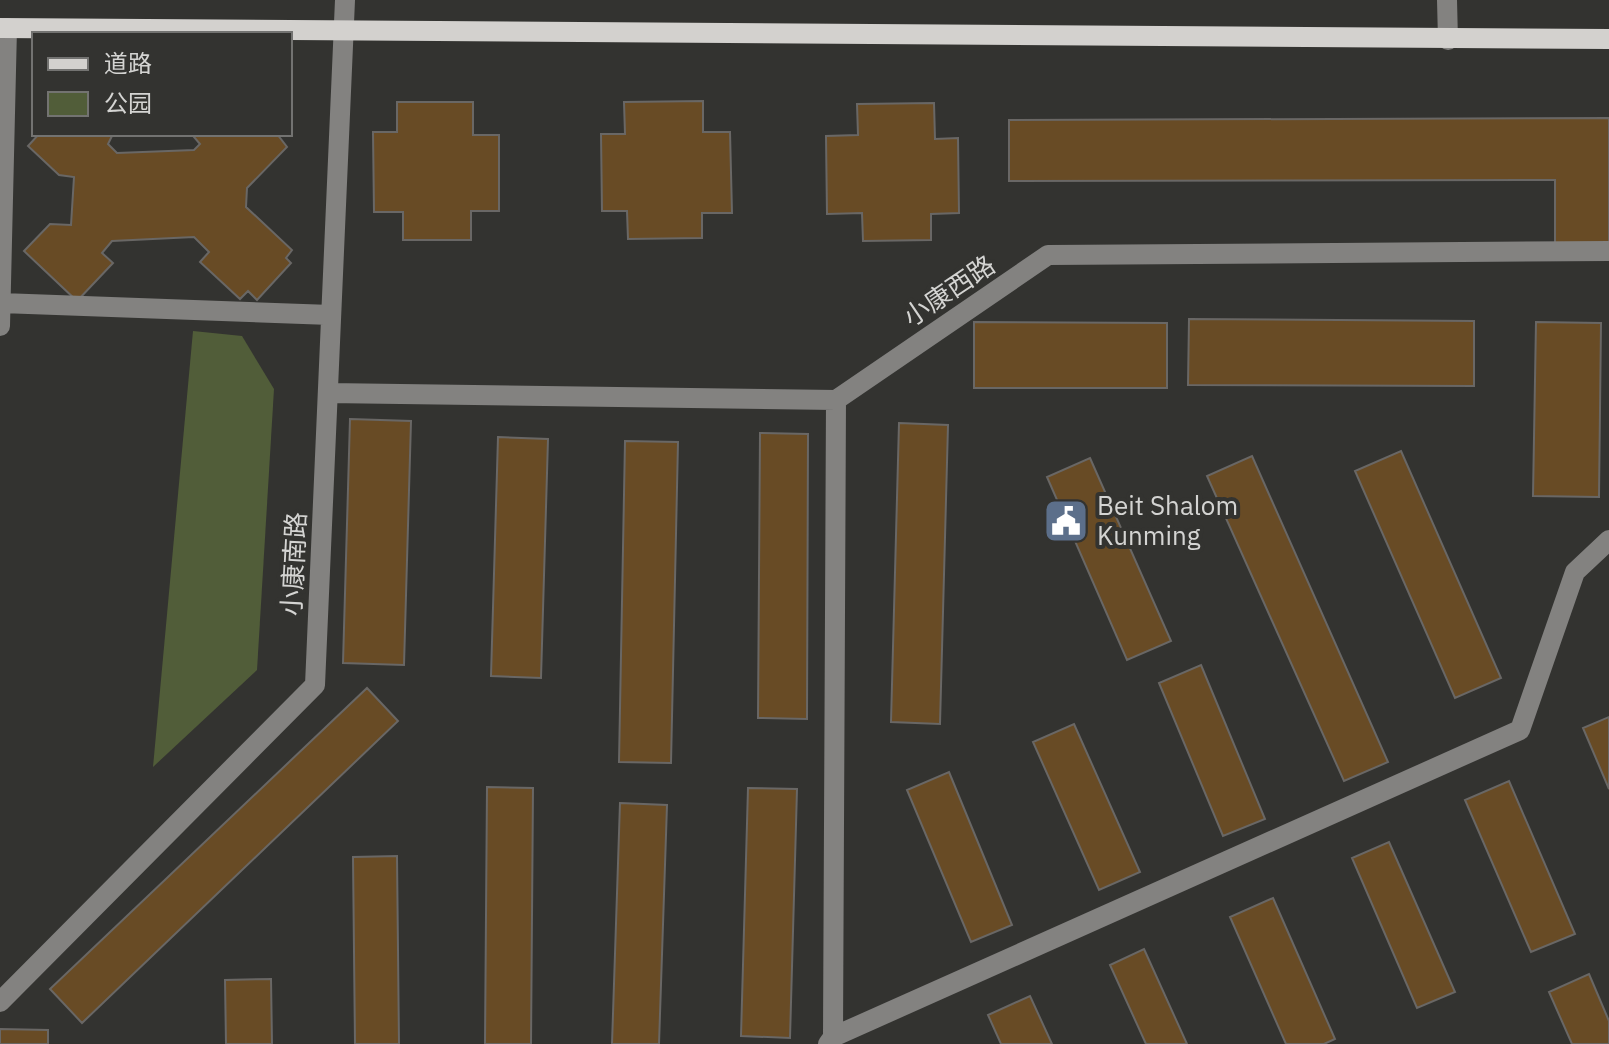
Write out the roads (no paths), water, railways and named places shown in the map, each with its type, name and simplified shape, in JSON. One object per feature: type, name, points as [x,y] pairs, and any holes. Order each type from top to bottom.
[{"type":"main road","points":[[3,28],[1609,39]]},
{"type":"street","name":"小康南路","points":[[0,1002],[315,685],[341,31],[345,0]]},
{"type":"street","points":[[1447,0],[1448,40]]},
{"type":"street","points":[[0,326],[3,28]]},
{"type":"street","name":"小康西路","points":[[836,400],[1048,255],[1609,251]]},
{"type":"street","points":[[1,303],[331,315]]},
{"type":"street","points":[[328,393],[836,400],[830,1040],[1520,730],[1575,572],[1609,540]]},
{"type":"place","name":"Beit Shalom Kunming","points":[[1066,521]]}]
